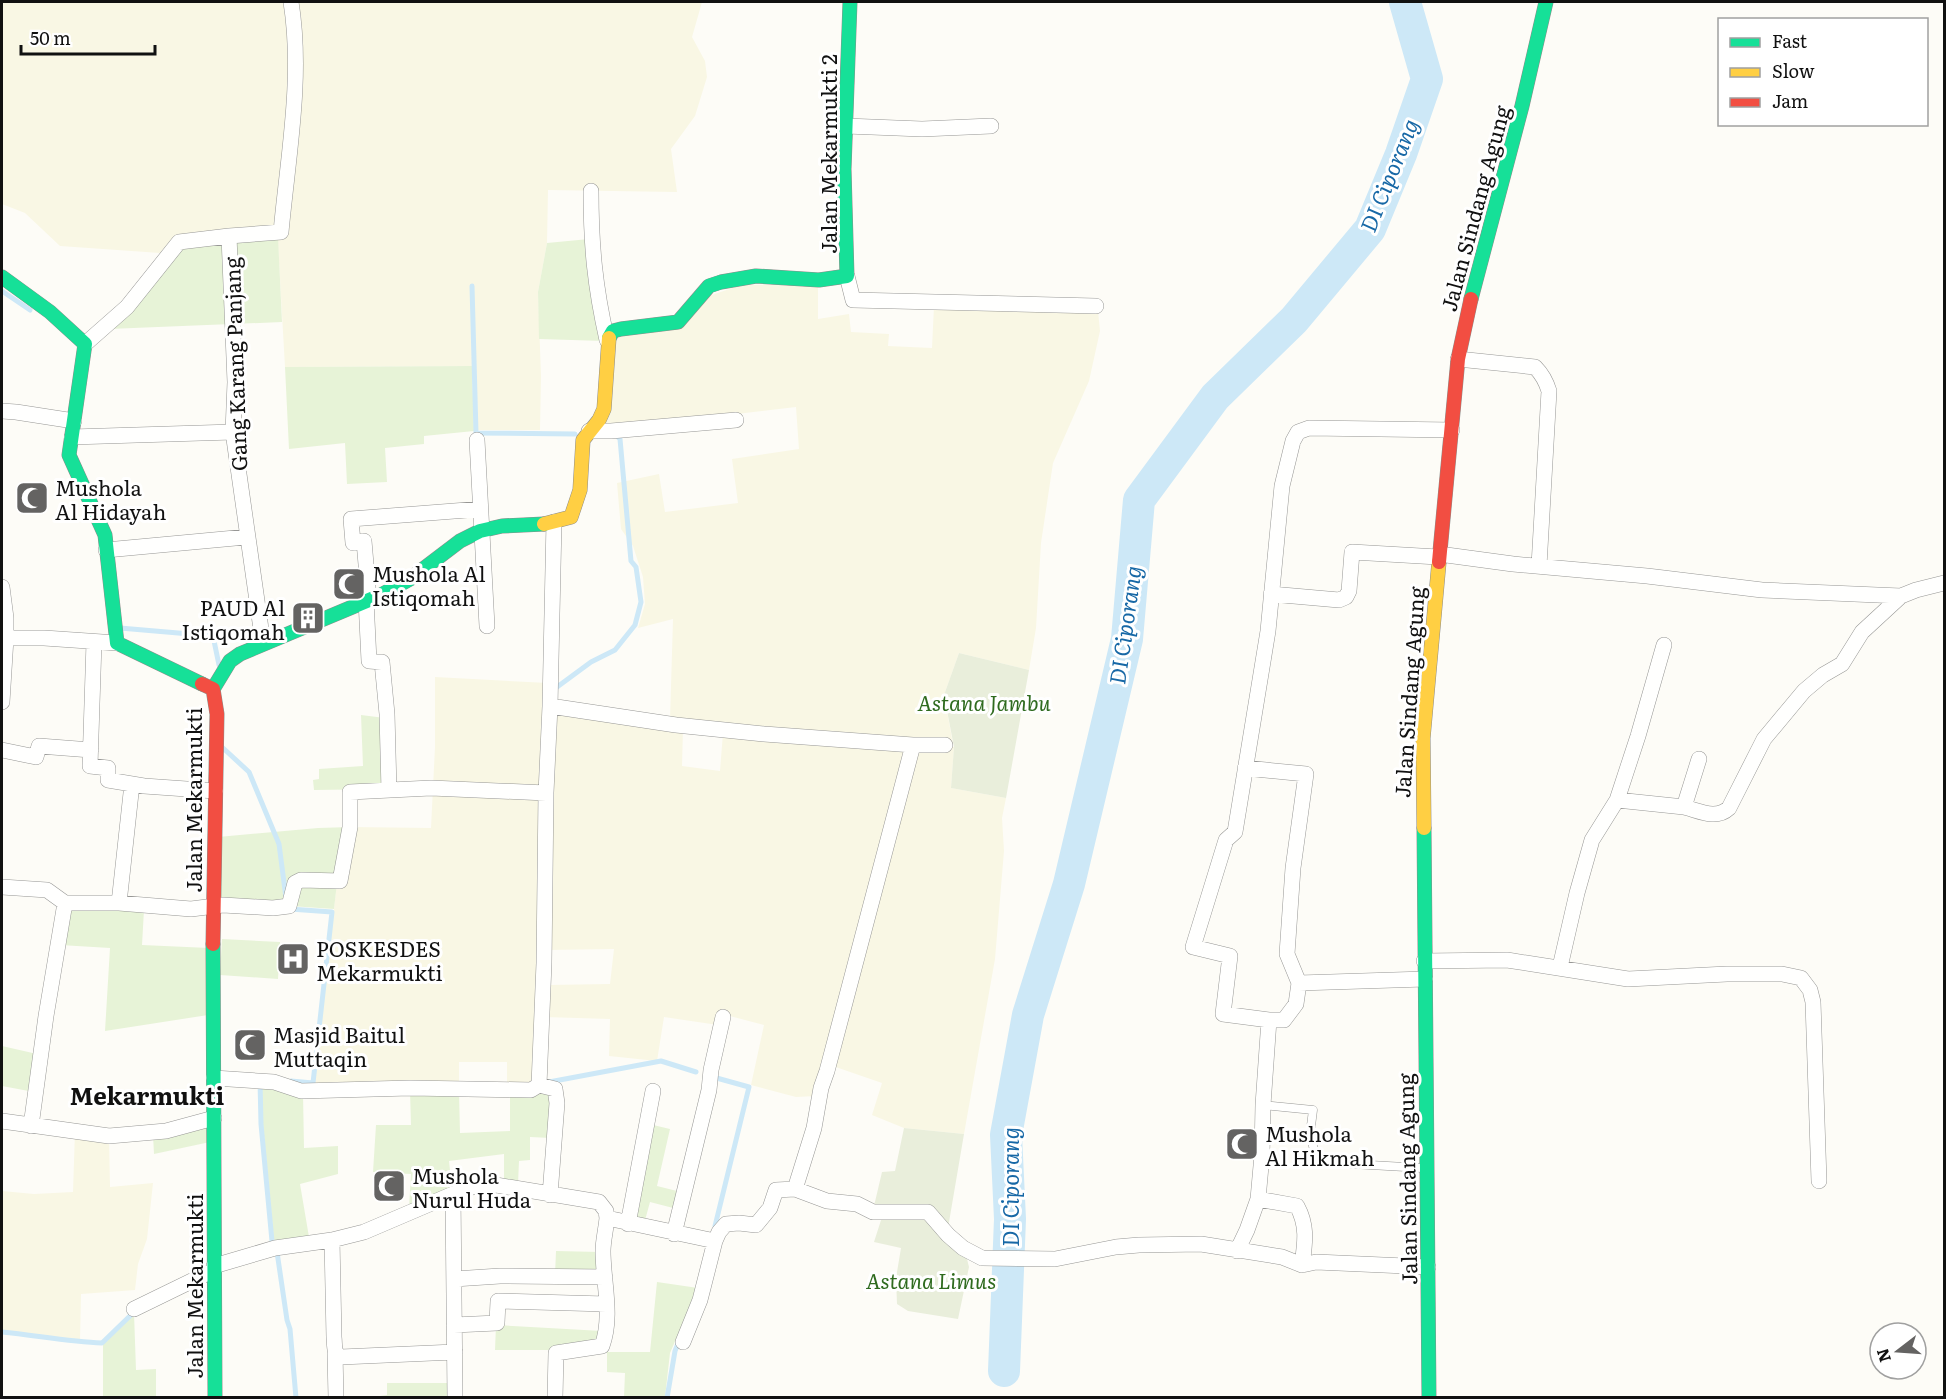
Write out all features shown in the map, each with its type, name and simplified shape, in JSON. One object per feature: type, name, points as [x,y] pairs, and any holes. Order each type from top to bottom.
[{"type":"street","points":[[229,236],[281,232],[295,81],[295,28],[291,2]]},
{"type":"street","name":"Jalan Mekarmukti 2","points":[[608,340],[613,331],[621,328],[678,322],[709,286],[721,282],[756,276],[819,280],[848,276],[844,169],[850,2]]},
{"type":"street","name":"Jalan Sindang Agung","points":[[1429,1398],[1423,738],[1458,359],[1474,283],[1522,106],[1546,2]]},
{"type":"street","points":[[846,126],[922,129],[992,126]]},
{"type":"street","points":[[213,689],[230,661],[240,654],[336,615],[400,585],[466,538],[481,530],[554,522],[571,517],[575,509],[583,440],[601,418],[608,340],[597,296],[591,238],[591,191]]},
{"type":"street","name":"Gang Karang Panjang","points":[[85,344],[127,307],[179,242],[229,236],[235,382],[233,432],[246,537],[263,643]]},
{"type":"street","points":[[848,276],[853,300],[1096,306]]},
{"type":"street","points":[[2,277],[50,312],[85,344],[69,455],[105,536],[117,643],[6,638]]},
{"type":"street","points":[[1458,359],[1535,367],[1546,381],[1549,391],[1539,566]]},
{"type":"street","points":[[2,411],[16,411],[74,421]]},
{"type":"street","points":[[589,431],[736,420]]},
{"type":"street","points":[[1245,768],[1306,774],[1293,868],[1287,954],[1299,983],[1296,1004],[1284,1020],[1223,1014],[1230,956],[1193,947],[1226,840],[1235,832],[1245,768],[1268,631],[1282,486],[1290,449],[1298,432],[1309,428],[1452,430]]},
{"type":"street","points":[[72,437],[233,432]]},
{"type":"street","points":[[477,440],[487,626]]},
{"type":"street","points":[[389,790],[387,714],[382,662],[369,661],[364,541],[353,543],[351,519],[480,509]]},
{"type":"street","points":[[539,1085],[554,522]]},
{"type":"street","points":[[106,550],[246,537]]},
{"type":"street","points":[[1271,594],[1340,600],[1346,597],[1349,591],[1352,552],[1439,556],[1647,576],[1762,590],[1901,597]]},
{"type":"street","points":[[1617,800],[1684,807],[1713,815],[1724,813],[1729,808],[1764,739],[1814,682],[1842,664],[1862,632],[1901,597],[1916,590],[1944,583]]},
{"type":"street","points":[[2,587],[6,618],[2,702]]},
{"type":"street","points":[[94,642],[90,766],[108,768],[108,780],[215,791]]},
{"type":"street","name":"Jalan Mekarmukti","points":[[117,643],[213,689],[217,714],[213,906],[215,1398]]},
{"type":"street","points":[[1560,968],[1592,840],[1617,800],[1664,645]]},
{"type":"street","points":[[550,706],[687,726],[913,745],[945,745]]},
{"type":"street","points":[[795,1189],[814,1128],[821,1088],[913,745]]},
{"type":"street","points":[[2,750],[36,756],[39,746],[90,750]]},
{"type":"street","points":[[1684,807],[1699,759]]},
{"type":"street","points":[[119,903],[132,784]]},
{"type":"street","points":[[2,887],[47,890],[65,903],[119,903],[191,909],[213,906],[273,908],[289,906],[295,883],[301,880],[340,881],[350,827],[350,792],[431,788],[546,793]]},
{"type":"street","points":[[30,1126],[65,903]]},
{"type":"street","points":[[1424,961],[1507,960],[1628,979],[1727,974],[1782,974],[1801,978],[1810,990],[1813,1002],[1819,1181]]},
{"type":"street","points":[[1299,983],[1425,979]]},
{"type":"street","points":[[674,1234],[709,1090],[711,1070],[723,1017]]},
{"type":"street","points":[[1237,1251],[1258,1199],[1269,1020]]},
{"type":"street","points":[[214,1078],[274,1082],[301,1091],[410,1088],[531,1090],[539,1085],[555,1089],[557,1103],[550,1195]]},
{"type":"street","points":[[628,1224],[653,1091]]},
{"type":"street","points":[[2,1121],[109,1136],[166,1131],[214,1118]]},
{"type":"street","points":[[134,1309],[214,1268],[275,1248],[332,1240],[363,1232],[475,1186],[489,1184],[598,1202],[606,1211],[607,1218],[603,1250],[606,1329],[602,1346],[556,1353],[555,1398]]},
{"type":"street","points":[[683,1342],[700,1300],[719,1232],[726,1224],[756,1225],[770,1208],[776,1190],[795,1189],[827,1201],[857,1204],[873,1212],[928,1212],[963,1248],[982,1258],[1055,1259],[1116,1247],[1201,1244],[1282,1257],[1302,1265],[1316,1262],[1428,1268]]},
{"type":"street","points":[[453,1194],[455,1398]]},
{"type":"street","points":[[1258,1199],[1297,1206],[1303,1217],[1306,1235],[1302,1265]]},
{"type":"street","points":[[607,1218],[715,1241]]},
{"type":"street","points":[[332,1240],[336,1398]]},
{"type":"street","points":[[454,1279],[500,1276],[605,1277]]},
{"type":"street","points":[[454,1325],[496,1323],[498,1301],[606,1304]]},
{"type":"street","points":[[335,1353],[341,1357],[455,1352]]},
{"type":"lane","points":[[1263,1105],[1312,1110],[1310,1134],[1317,1162],[1427,1169]]},
{"type":"shaded area","points":[[2,2],[702,2],[692,37],[705,61],[707,77],[695,116],[671,149],[677,192],[548,190],[547,243],[538,292],[540,430],[478,430],[476,366],[285,367],[277,226],[171,240],[160,253],[60,246],[25,213],[2,204]]},
{"type":"shaded area","points":[[818,284],[818,319],[849,314],[851,332],[889,334],[888,346],[932,348],[934,306],[1098,311],[1100,331],[1089,381],[1053,463],[1041,543],[1036,628],[1029,670],[959,653],[944,695],[953,744],[670,720],[673,619],[638,628],[645,604],[643,577],[633,546],[621,529],[617,483],[659,474],[665,512],[738,503],[732,459],[799,449],[796,407],[611,429],[602,419],[616,334],[678,328],[709,296],[741,285]]},
{"type":"shaded area","points":[[435,677],[548,683],[537,1084],[507,1088],[507,1062],[459,1062],[459,1087],[314,1088],[337,882],[351,827],[431,828],[435,747]]},
{"type":"shaded area","points":[[555,712],[683,729],[682,766],[720,771],[723,733],[954,747],[951,788],[1006,798],[1002,818],[1004,851],[995,959],[964,1134],[904,1128],[872,1115],[882,1083],[827,1064],[816,1096],[796,1097],[751,1085],[764,1025],[726,1015],[718,1025],[664,1017],[657,1061],[609,1056],[610,1019],[544,1017],[547,985],[610,984],[614,949],[547,950]]},
{"type":"shaded area","points":[[75,1131],[109,1137],[110,1187],[153,1183],[147,1239],[138,1264],[135,1290],[81,1294],[80,1341],[2,1330],[2,1191],[34,1194],[73,1192]]},
{"type":"green space","points":[[278,237],[282,322],[109,329],[181,246]]},
{"type":"green space","points":[[589,239],[604,341],[539,339],[538,292],[547,243]]},
{"type":"green space","points":[[472,366],[474,431],[424,436],[424,444],[385,448],[387,482],[347,484],[345,443],[289,449],[285,367]]},
{"type":"green space","name":"Astana Jambu","points":[[959,653],[1029,670],[1006,798],[951,788],[954,747],[944,695]]},
{"type":"green space","points":[[361,715],[385,718],[387,789],[314,790],[313,780],[319,779],[319,769],[363,766]]},
{"type":"green space","points":[[351,827],[337,883],[334,909],[219,901],[218,837]]},
{"type":"green space","points":[[67,905],[144,910],[142,945],[209,948],[208,1015],[105,1031],[110,948],[60,945]]},
{"type":"green space","points":[[222,939],[280,942],[278,979],[220,975]]},
{"type":"green space","points":[[2,1046],[37,1054],[34,1092],[2,1086]]},
{"type":"green space","points":[[261,1085],[303,1093],[304,1148],[338,1146],[338,1174],[300,1184],[309,1237],[274,1241]]},
{"type":"green space","points":[[554,1090],[551,1138],[530,1137],[530,1160],[519,1161],[518,1184],[504,1183],[504,1154],[449,1161],[452,1189],[409,1208],[411,1174],[373,1172],[376,1125],[411,1125],[410,1091],[459,1092],[460,1133],[510,1131],[510,1093]]},
{"type":"green space","points":[[211,1122],[210,1142],[154,1154],[153,1135]]},
{"type":"green space","points":[[649,1124],[670,1129],[657,1186],[681,1192],[677,1209],[650,1202],[644,1224],[630,1222]]},
{"type":"green space","name":"Astana Limus","points":[[904,1128],[964,1134],[948,1228],[929,1208],[874,1206],[882,1172],[895,1171]]},
{"type":"green space","name":"Astana Limus","points":[[926,1215],[966,1255],[969,1267],[958,1319],[908,1311],[897,1304],[896,1278],[901,1248],[874,1242],[882,1217]]},
{"type":"green space","points":[[556,1251],[600,1252],[600,1276],[555,1275]]},
{"type":"green space","points":[[657,1282],[698,1288],[670,1353],[665,1397],[624,1397],[625,1373],[607,1372],[607,1352],[650,1352]]},
{"type":"green space","points":[[134,1313],[136,1370],[156,1369],[156,1397],[103,1397],[103,1344]]},
{"type":"green space","points":[[496,1325],[602,1331],[599,1341],[550,1350],[495,1350]]},
{"type":"green space","points":[[387,1383],[451,1383],[451,1397],[365,1398],[387,1395]]},
{"type":"waterway","name":"DI Ciporang","points":[[1004,1371],[1010,1219],[1006,1135],[1028,1015],[1069,884],[1127,639],[1139,500],[1215,397],[1294,320],[1370,229],[1401,154],[1427,79],[1405,2]]},
{"type":"waterway","points":[[472,286],[476,433],[575,434]]},
{"type":"waterway","points":[[2,291],[30,310]]},
{"type":"waterway","points":[[553,690],[591,662],[615,650],[635,625],[641,602],[636,567],[631,561],[620,439],[616,435]]},
{"type":"waterway","points":[[120,628],[213,636],[219,665]]},
{"type":"waterway","points":[[223,748],[249,772],[279,844],[286,898]]},
{"type":"waterway","points":[[290,909],[332,912],[313,1083],[291,1081]]},
{"type":"waterway","points":[[549,1082],[661,1061],[696,1072]]},
{"type":"waterway","points":[[713,1077],[749,1087],[715,1226]]},
{"type":"waterway","points":[[260,1081],[261,1124],[272,1241],[277,1252],[290,1329],[296,1398]]},
{"type":"waterway","points":[[2,1332],[102,1343],[134,1312]]},
{"type":"waterway","points":[[667,1398],[675,1351],[679,1341]]},
{"type":"traffic: fast","points":[[609,338],[613,331],[621,329],[678,322],[709,286],[721,282],[756,276],[819,280],[847,276],[844,169],[850,2]]},
{"type":"traffic: fast","points":[[1471,299],[1522,106],[1546,2]]},
{"type":"traffic: fast","points":[[2,277],[50,312],[85,344],[69,455],[105,535],[117,643],[202,684]]},
{"type":"traffic: fast","points":[[213,689],[230,661],[240,654],[381,595],[410,579],[460,541],[480,531],[502,526],[544,524]]},
{"type":"traffic: fast","points":[[1424,828],[1429,1398]]},
{"type":"traffic: fast","points":[[213,944],[215,1398]]},
{"type":"traffic: slow","points":[[544,524],[571,517],[580,490],[583,440],[599,420],[604,409],[609,338]]},
{"type":"traffic: slow","points":[[1424,828],[1423,738],[1439,562]]},
{"type":"traffic: jam","points":[[1439,562],[1458,359],[1471,299]]},
{"type":"traffic: jam","points":[[202,684],[213,689],[217,714],[213,944]]},
{"type":"place","name":"Mushola Al Hidayah","points":[[32,498]]},
{"type":"place","name":"Mushola Al Istiqomah","points":[[349,584]]},
{"type":"place","name":"PAUD Al Istiqomah","points":[[308,618]]},
{"type":"place","name":"POSKESDES Mekarmukti","points":[[293,959]]},
{"type":"place","name":"Masjid Baitul Muttaqin","points":[[250,1045]]},
{"type":"place","name":"Mushola Al Hikmah","points":[[1242,1144]]},
{"type":"place","name":"Mushola Nurul Huda","points":[[389,1186]]},
{"type":"district","name":"Mekarmukti","points":[[147,1094]]}]
